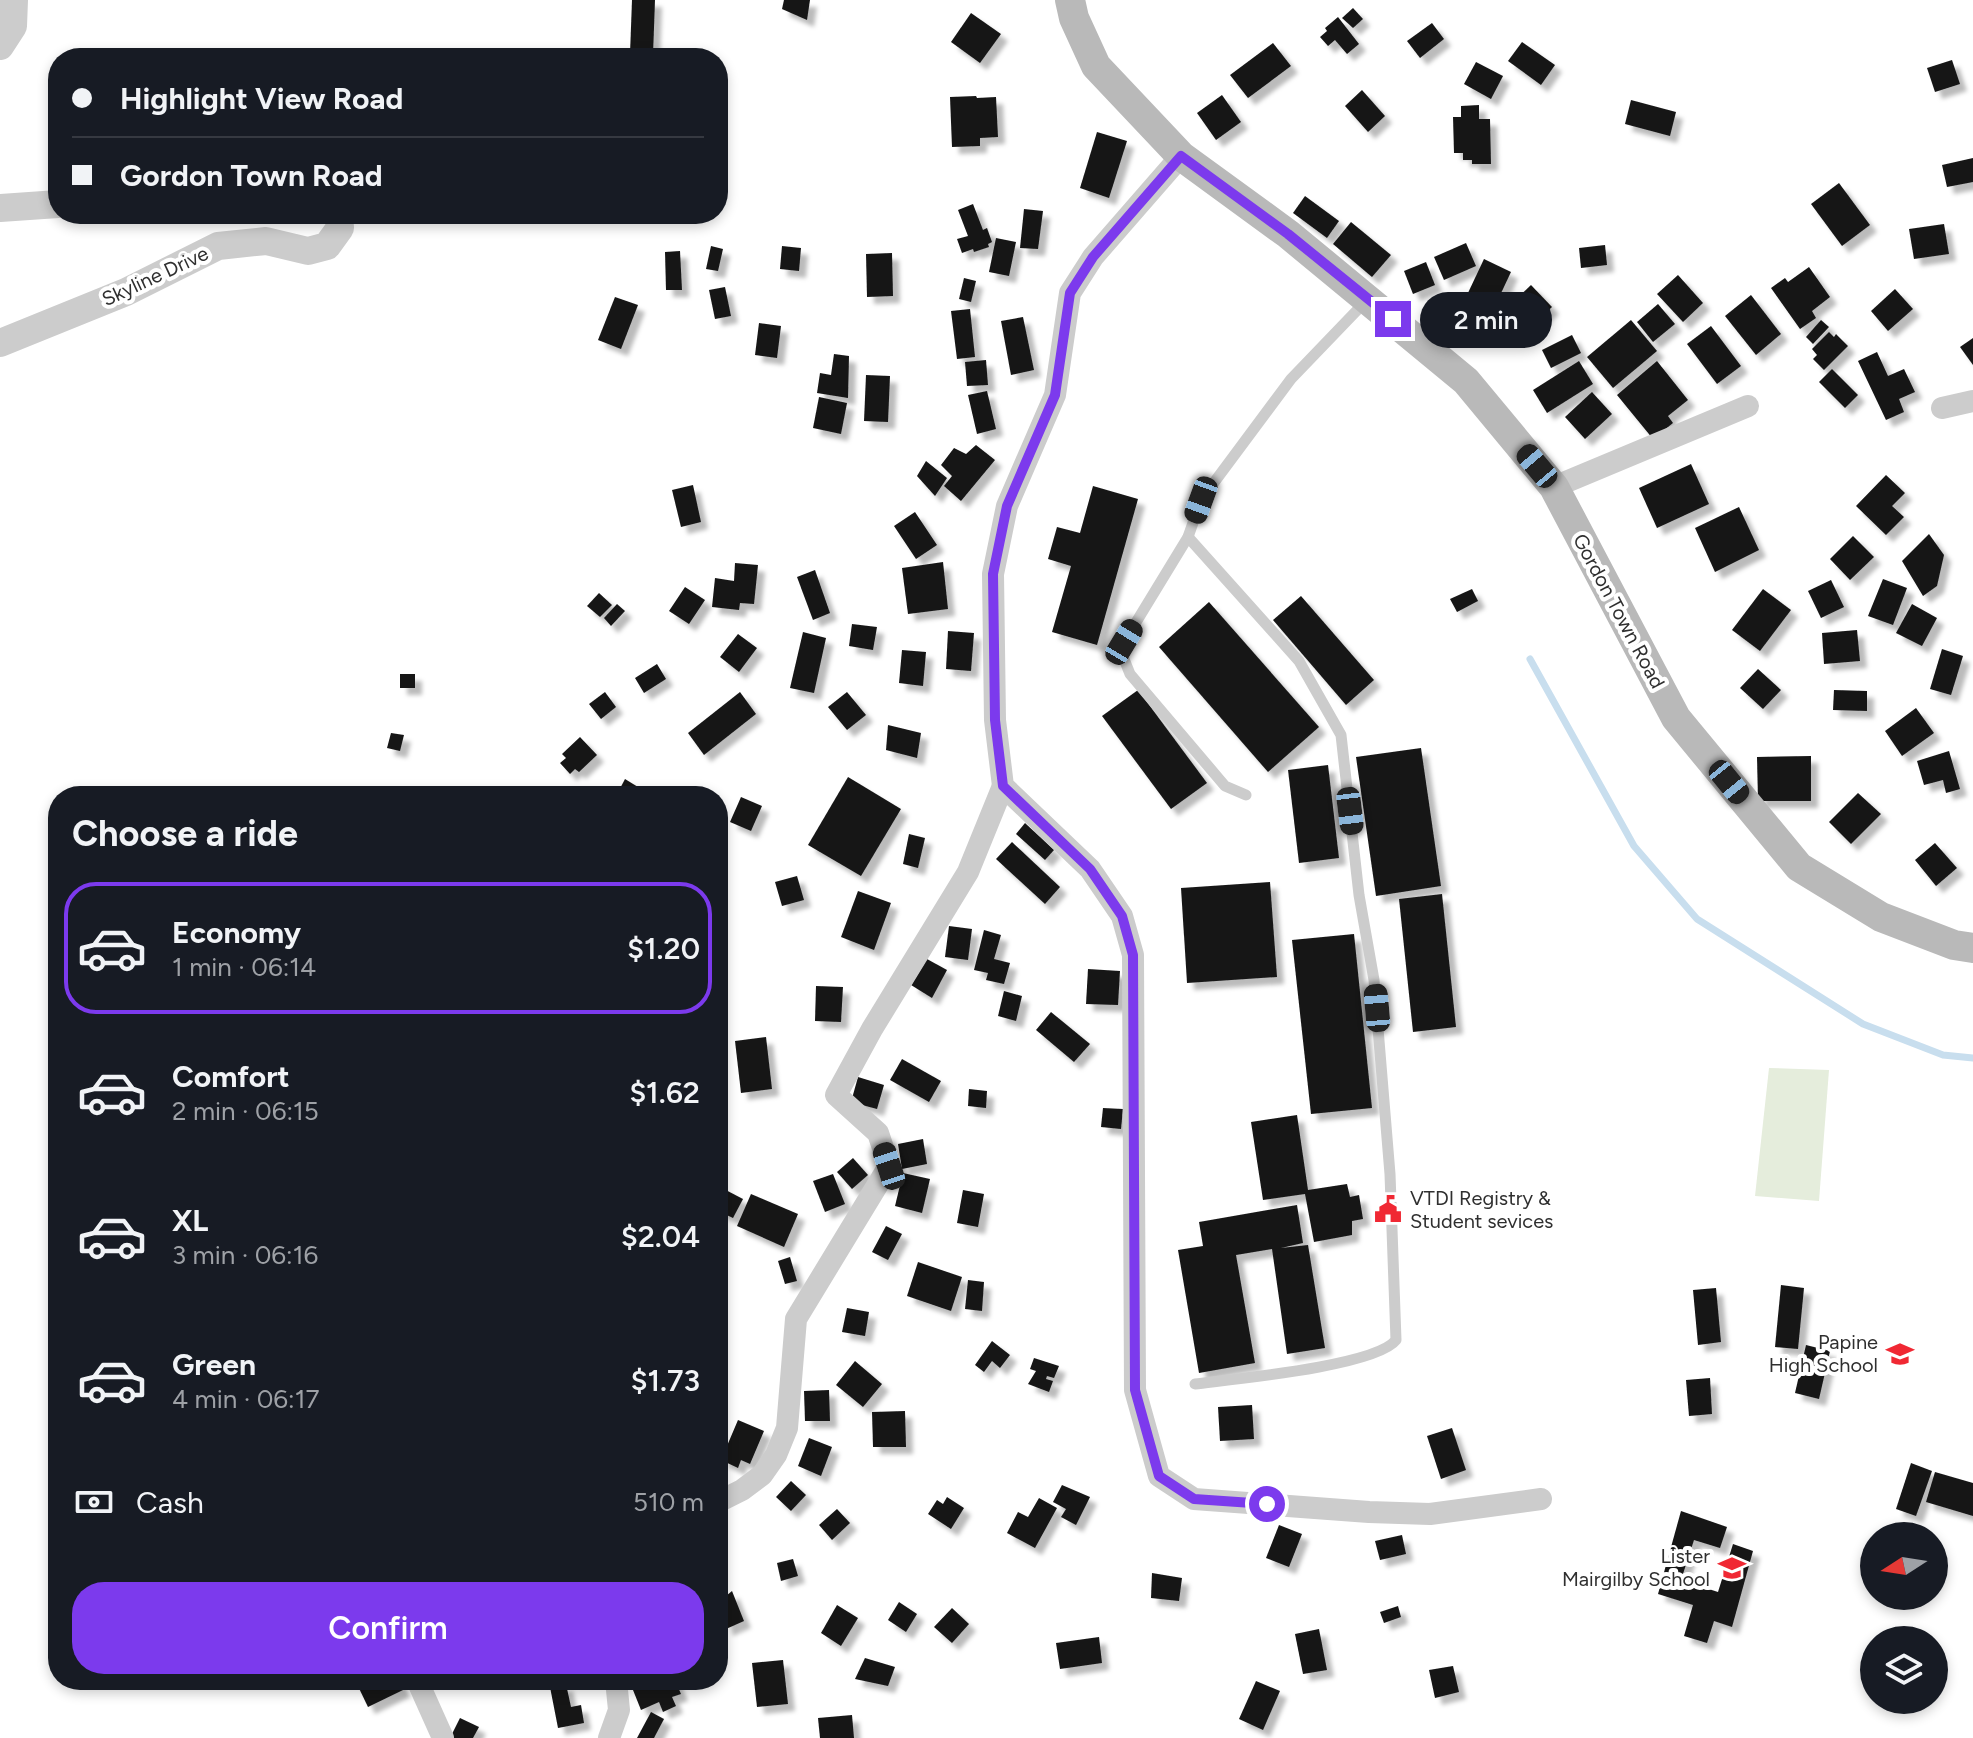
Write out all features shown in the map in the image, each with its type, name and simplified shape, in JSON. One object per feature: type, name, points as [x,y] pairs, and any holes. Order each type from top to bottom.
[{"type":"main road","name":"Gordon Town Road","points":[[1070,0],[1074,18],[1096,66],[1181,156],[1288,234],[1466,381],[1554,487],[1676,718],[1799,867],[1881,917],[1954,945],[1973,948]]},
{"type":"street","points":[[0,46],[13,26],[14,0]]},
{"type":"street","points":[[728,1497],[762,1475],[776,1455],[787,1428],[796,1319],[889,1166],[878,1133],[836,1095],[872,1029],[968,872],[1003,786],[995,720],[993,574],[1007,506],[1055,395],[1070,293],[1093,257],[1181,156]]},
{"type":"street","points":[[0,208],[48,205]]},
{"type":"street","name":"Skyline Drive","points":[[0,343],[126,292],[218,246],[266,241],[308,251],[327,246],[340,224]]},
{"type":"street","points":[[1942,408],[1973,401]]},
{"type":"street","points":[[1554,487],[1748,406]]},
{"type":"street","points":[[1003,786],[1090,869],[1122,916],[1133,955],[1135,1390],[1159,1476],[1194,1499],[1369,1512],[1430,1514],[1541,1499]]},
{"type":"street","points":[[421,1690],[443,1738]]},
{"type":"street","points":[[609,1738],[619,1710],[617,1690]]},
{"type":"lane","points":[[1246,795],[1225,786],[1130,674],[1124,664],[1124,642],[1188,537],[1201,500],[1291,379],[1368,299]]},
{"type":"lane","points":[[1188,537],[1299,661],[1341,735],[1359,895],[1376,995],[1390,1174],[1396,1340],[1385,1350],[1348,1361],[1195,1384]]},
{"type":"green space","points":[[1769,1068],[1829,1070],[1819,1201],[1755,1196]]},
{"type":"building","points":[[632,0],[655,0],[653,48],[630,48]]},
{"type":"building","points":[[784,0],[810,0],[807,20],[782,9]]},
{"type":"building","points":[[1353,8],[1363,19],[1353,28],[1342,18]]},
{"type":"building","points":[[971,13],[1001,34],[980,63],[951,42]]},
{"type":"building","points":[[1338,17],[1359,44],[1347,54],[1335,40],[1328,46],[1320,37]]},
{"type":"building","points":[[1432,23],[1444,39],[1420,58],[1407,41]]},
{"type":"building","points":[[1522,42],[1555,65],[1541,85],[1508,61]]},
{"type":"building","points":[[1273,43],[1291,66],[1248,98],[1230,75]]},
{"type":"building","points":[[1952,60],[1960,84],[1935,92],[1927,68]]},
{"type":"building","points":[[1476,62],[1503,76],[1491,99],[1464,84]]},
{"type":"building","points":[[1362,90],[1385,116],[1368,132],[1345,106]]},
{"type":"building","points":[[1222,95],[1241,122],[1216,140],[1197,113]]},
{"type":"building","points":[[950,97],[996,97],[998,137],[980,138],[980,146],[952,147]]},
{"type":"building","points":[[1631,100],[1676,112],[1670,136],[1625,124]]},
{"type":"building","points":[[1479,105],[1479,119],[1490,119],[1491,164],[1472,164],[1472,160],[1463,160],[1463,153],[1454,153],[1453,117],[1461,117],[1461,106]]},
{"type":"building","points":[[1097,132],[1127,141],[1109,198],[1080,188]]},
{"type":"building","points":[[1973,158],[1973,182],[1947,187],[1942,165]]},
{"type":"building","points":[[1839,183],[1870,225],[1842,246],[1811,204]]},
{"type":"building","points":[[1305,196],[1339,221],[1327,238],[1293,213]]},
{"type":"building","points":[[973,204],[983,230],[987,228],[992,242],[988,244],[989,247],[962,253],[957,239],[968,236],[958,210]]},
{"type":"building","points":[[1024,209],[1043,211],[1038,249],[1020,248]]},
{"type":"building","points":[[1351,222],[1391,255],[1372,277],[1333,244]]},
{"type":"building","points":[[1944,224],[1949,254],[1914,259],[1909,229]]},
{"type":"building","points":[[996,238],[1016,242],[1009,276],[989,272]]},
{"type":"building","points":[[1466,243],[1476,266],[1444,280],[1434,257]]},
{"type":"building","points":[[1605,245],[1607,265],[1581,268],[1579,248]]},
{"type":"building","points":[[711,246],[723,249],[718,271],[706,269]]},
{"type":"building","points":[[782,246],[801,248],[799,271],[780,269]]},
{"type":"building","points":[[680,251],[682,290],[666,290],[665,252]]},
{"type":"building","points":[[892,253],[893,296],[867,297],[866,254]]},
{"type":"building","points":[[1484,259],[1511,272],[1494,308],[1467,295]]},
{"type":"building","points":[[1426,262],[1435,285],[1413,294],[1404,271]]},
{"type":"building","points":[[1809,267],[1830,297],[1812,311],[1816,318],[1800,329],[1771,288],[1785,278],[1788,282]]},
{"type":"building","points":[[1678,275],[1703,303],[1683,322],[1657,294]]},
{"type":"building","points":[[964,278],[976,281],[971,302],[959,299]]},
{"type":"building","points":[[1531,285],[1552,307],[1522,336],[1501,314]]},
{"type":"building","points":[[725,287],[731,316],[715,319],[709,290]]},
{"type":"building","points":[[1895,289],[1913,309],[1888,331],[1871,311]]},
{"type":"building","points":[[1751,295],[1781,334],[1756,355],[1725,316]]},
{"type":"building","points":[[615,297],[638,305],[621,349],[598,340]]},
{"type":"building","points":[[1658,304],[1675,324],[1653,342],[1637,322]]},
{"type":"building","points":[[970,309],[975,357],[957,359],[951,311]]},
{"type":"building","points":[[1023,317],[1034,370],[1011,375],[1001,321]]},
{"type":"building","points":[[1631,320],[1657,351],[1613,388],[1587,357]]},
{"type":"building","points":[[1821,320],[1829,327],[1813,344],[1806,337]]},
{"type":"building","points":[[759,323],[781,326],[777,358],[755,355]]},
{"type":"building","points":[[1711,326],[1741,366],[1717,384],[1687,344]]},
{"type":"building","points":[[1829,332],[1834,337],[1836,334],[1848,346],[1824,370],[1813,359],[1817,355],[1812,349]]},
{"type":"building","points":[[1572,335],[1581,353],[1551,368],[1542,350]]},
{"type":"building","points":[[1973,338],[1973,365],[1960,347]]},
{"type":"building","points":[[1877,352],[1888,376],[1904,369],[1915,392],[1899,399],[1904,412],[1886,420],[1858,361]]},
{"type":"building","points":[[834,354],[849,356],[848,398],[817,393],[820,373],[831,375]]},
{"type":"building","points":[[986,360],[988,385],[967,386],[965,362]]},
{"type":"building","points":[[1579,361],[1593,384],[1547,413],[1533,390]]},
{"type":"building","points":[[1657,361],[1688,400],[1668,416],[1673,423],[1653,439],[1617,395]]},
{"type":"building","points":[[1832,369],[1858,395],[1845,408],[1819,382]]},
{"type":"building","points":[[866,375],[890,376],[888,422],[864,421]]},
{"type":"building","points":[[987,391],[996,429],[977,434],[968,395]]},
{"type":"building","points":[[1592,392],[1612,414],[1585,439],[1565,417]]},
{"type":"building","points":[[819,397],[847,403],[841,434],[813,428]]},
{"type":"building","points":[[976,445],[995,460],[961,501],[944,486],[952,476],[941,465],[954,448],[966,454]]},
{"type":"building","points":[[926,461],[947,478],[935,496],[917,476]]},
{"type":"building","points":[[1691,464],[1709,504],[1657,528],[1639,488]]},
{"type":"building","points":[[1886,475],[1905,493],[1892,506],[1904,517],[1886,535],[1856,506]]},
{"type":"building","points":[[693,485],[701,522],[681,527],[672,490]]},
{"type":"building","points":[[1093,486],[1138,499],[1097,645],[1052,632],[1071,566],[1048,559],[1057,527],[1080,533]]},
{"type":"building","points":[[1739,507],[1759,550],[1715,572],[1695,528]]},
{"type":"building","points":[[915,512],[937,545],[916,559],[894,526]]},
{"type":"building","points":[[1929,534],[1944,555],[1937,586],[1923,596],[1902,561]]},
{"type":"building","points":[[1853,536],[1874,557],[1850,580],[1830,559]]},
{"type":"building","points":[[943,562],[948,609],[908,614],[902,568]]},
{"type":"building","points":[[735,563],[758,565],[754,604],[740,603],[739,610],[712,607],[715,578],[734,581]]},
{"type":"building","points":[[815,570],[830,613],[813,620],[797,577]]},
{"type":"building","points":[[1883,579],[1907,588],[1893,625],[1868,616]]},
{"type":"building","points":[[1831,580],[1844,607],[1821,618],[1808,591]]},
{"type":"building","points":[[685,587],[705,600],[689,624],[669,611]]},
{"type":"building","points":[[1472,589],[1478,601],[1457,612],[1450,599]]},
{"type":"building","points":[[1763,589],[1791,610],[1760,651],[1732,630]]},
{"type":"building","points":[[599,593],[612,605],[600,617],[587,606]]},
{"type":"building","points":[[1301,596],[1374,680],[1346,705],[1273,620]]},
{"type":"building","points":[[1209,602],[1319,727],[1268,772],[1159,647]]},
{"type":"building","points":[[617,604],[625,611],[611,626],[604,618]]},
{"type":"building","points":[[1912,604],[1937,618],[1922,646],[1896,633]]},
{"type":"building","points":[[852,624],[877,627],[873,650],[849,646]]},
{"type":"building","points":[[1857,630],[1860,661],[1824,664],[1822,633]]},
{"type":"building","points":[[948,631],[974,633],[971,671],[946,669]]},
{"type":"building","points":[[803,632],[826,638],[814,693],[790,688]]},
{"type":"building","points":[[738,634],[757,648],[739,672],[720,657]]},
{"type":"building","points":[[1942,649],[1963,656],[1951,695],[1930,689]]},
{"type":"building","points":[[902,650],[926,652],[923,686],[899,683]]},
{"type":"building","points":[[657,664],[666,679],[644,693],[635,678]]},
{"type":"building","points":[[1758,669],[1781,690],[1763,709],[1740,688]]},
{"type":"building","points":[[400,674],[415,674],[415,688],[400,688]]},
{"type":"building","points":[[1138,690],[1207,783],[1171,809],[1102,716]]},
{"type":"building","points":[[1834,690],[1867,691],[1867,711],[1833,710]]},
{"type":"building","points":[[605,692],[616,707],[601,719],[589,704]]},
{"type":"building","points":[[740,692],[756,714],[704,755],[688,733]]},
{"type":"building","points":[[847,692],[866,715],[847,730],[828,707]]},
{"type":"building","points":[[1916,708],[1934,733],[1902,756],[1885,731]]},
{"type":"building","points":[[888,725],[921,733],[917,758],[886,750]]},
{"type":"building","points":[[391,733],[404,735],[400,751],[387,748]]},
{"type":"building","points":[[580,737],[597,755],[579,772],[575,769],[570,774],[560,763],[566,758],[562,754]]},
{"type":"building","points":[[1421,748],[1441,886],[1376,896],[1356,757]]},
{"type":"building","points":[[1949,751],[1960,789],[1946,793],[1943,780],[1924,785],[1917,761]]},
{"type":"building","points":[[1811,756],[1811,801],[1758,801],[1757,757]]},
{"type":"building","points":[[1328,765],[1339,858],[1299,863],[1288,770]]},
{"type":"building","points":[[848,777],[901,809],[861,876],[808,845]]},
{"type":"building","points":[[625,779],[636,786],[621,786]]},
{"type":"building","points":[[1858,793],[1881,814],[1851,844],[1829,822]]},
{"type":"building","points":[[741,797],[762,806],[751,831],[730,822]]},
{"type":"building","points":[[1025,823],[1054,850],[1045,860],[1016,834]]},
{"type":"building","points":[[909,834],[925,838],[918,868],[903,864]]},
{"type":"building","points":[[1012,842],[1060,887],[1045,904],[996,859]]},
{"type":"building","points":[[1935,843],[1957,868],[1936,886],[1915,860]]},
{"type":"building","points":[[797,876],[804,900],[782,906],[775,882]]},
{"type":"building","points":[[1270,882],[1277,977],[1187,983],[1181,888]]},
{"type":"building","points":[[858,891],[891,903],[874,950],[841,937]]},
{"type":"building","points":[[1442,894],[1456,1027],[1413,1032],[1399,899]]},
{"type":"building","points":[[949,926],[972,929],[968,960],[945,957]]},
{"type":"building","points":[[984,930],[1001,935],[994,959],[1010,963],[1004,984],[986,980],[988,973],[974,970]]},
{"type":"building","points":[[1354,934],[1372,1108],[1311,1114],[1292,940]]},
{"type":"building","points":[[927,959],[947,970],[932,998],[911,985]]},
{"type":"building","points":[[1088,969],[1120,971],[1118,1005],[1086,1004]]},
{"type":"building","points":[[816,986],[843,987],[841,1022],[815,1021]]},
{"type":"building","points":[[1004,991],[1022,996],[1016,1021],[998,1016]]},
{"type":"building","points":[[1051,1012],[1090,1044],[1074,1062],[1036,1030]]},
{"type":"building","points":[[766,1037],[772,1089],[741,1093],[735,1041]]},
{"type":"building","points":[[902,1059],[941,1081],[929,1102],[890,1080]]},
{"type":"building","points":[[858,1077],[884,1085],[877,1109],[851,1102]]},
{"type":"building","points":[[969,1089],[987,1091],[986,1108],[968,1106]]},
{"type":"building","points":[[1103,1108],[1123,1109],[1121,1129],[1101,1127]]},
{"type":"building","points":[[1297,1115],[1308,1190],[1347,1184],[1350,1197],[1359,1195],[1363,1219],[1352,1221],[1352,1235],[1314,1242],[1305,1194],[1263,1200],[1251,1122]]},
{"type":"building","points":[[923,1139],[927,1164],[902,1169],[898,1144]]},
{"type":"building","points":[[853,1158],[868,1175],[852,1189],[837,1172]]},
{"type":"building","points":[[903,1173],[930,1179],[922,1213],[895,1206]]},
{"type":"building","points":[[833,1174],[845,1204],[825,1212],[813,1181]]},
{"type":"building","points":[[963,1190],[984,1194],[978,1227],[957,1223]]},
{"type":"building","points":[[728,1191],[743,1199],[733,1218],[728,1216]]},
{"type":"building","points":[[751,1194],[798,1214],[784,1247],[737,1226]]},
{"type":"building","points":[[1297,1205],[1303,1243],[1281,1248],[1308,1245],[1325,1348],[1287,1354],[1272,1249],[1236,1255],[1255,1363],[1199,1373],[1178,1250],[1203,1246],[1199,1222]]},
{"type":"building","points":[[886,1226],[902,1234],[888,1260],[872,1252]]},
{"type":"building","points":[[790,1257],[797,1281],[785,1284],[778,1261]]},
{"type":"building","points":[[918,1262],[962,1277],[951,1311],[907,1296]]},
{"type":"building","points":[[968,1280],[984,1282],[982,1311],[965,1309]]},
{"type":"building","points":[[1781,1285],[1804,1288],[1798,1349],[1775,1347]]},
{"type":"building","points":[[1716,1288],[1721,1342],[1698,1345],[1693,1290]]},
{"type":"building","points":[[847,1308],[869,1312],[865,1336],[842,1332]]},
{"type":"building","points":[[992,1341],[1010,1355],[1000,1368],[992,1361],[984,1372],[975,1365]]},
{"type":"building","points":[[1806,1345],[1830,1351],[1819,1399],[1795,1393]]},
{"type":"building","points":[[1034,1358],[1059,1366],[1054,1378],[1047,1376],[1046,1379],[1053,1381],[1049,1392],[1028,1384],[1036,1371],[1030,1369]]},
{"type":"building","points":[[855,1361],[882,1384],[863,1407],[836,1385]]},
{"type":"building","points":[[1710,1378],[1712,1414],[1689,1416],[1686,1380]]},
{"type":"building","points":[[829,1390],[830,1421],[805,1421],[804,1391]]},
{"type":"building","points":[[1252,1405],[1254,1439],[1220,1441],[1218,1407]]},
{"type":"building","points":[[905,1411],[906,1447],[873,1447],[872,1412]]},
{"type":"building","points":[[738,1420],[764,1431],[750,1464],[741,1460],[738,1468],[728,1463],[728,1444]]},
{"type":"building","points":[[1452,1428],[1466,1470],[1441,1479],[1427,1436]]},
{"type":"building","points":[[809,1438],[832,1447],[821,1476],[798,1466]]},
{"type":"building","points":[[1911,1463],[1932,1471],[1916,1516],[1896,1509]]},
{"type":"building","points":[[1935,1472],[1973,1483],[1973,1516],[1926,1502]]},
{"type":"building","points":[[791,1481],[806,1495],[791,1511],[776,1497]]},
{"type":"building","points":[[1062,1485],[1090,1497],[1076,1525],[1061,1517],[1066,1509],[1053,1502]]},
{"type":"building","points":[[947,1497],[964,1508],[951,1529],[928,1514],[937,1500],[943,1504]]},
{"type":"building","points":[[1039,1498],[1057,1508],[1035,1548],[1007,1533],[1018,1512],[1028,1517]]},
{"type":"building","points":[[837,1509],[850,1523],[832,1540],[819,1525]]},
{"type":"building","points":[[1681,1511],[1727,1527],[1720,1548],[1694,1540],[1681,1580],[1718,1592],[1733,1544],[1753,1551],[1732,1627],[1714,1621],[1707,1643],[1684,1636],[1693,1605],[1658,1594]]},
{"type":"building","points":[[1279,1525],[1302,1534],[1289,1567],[1266,1558]]},
{"type":"building","points":[[1402,1535],[1406,1554],[1380,1560],[1375,1541]]},
{"type":"building","points":[[793,1559],[798,1576],[781,1581],[777,1563]]},
{"type":"building","points":[[1152,1573],[1182,1578],[1179,1601],[1151,1598]]},
{"type":"building","points":[[732,1591],[744,1621],[728,1628],[728,1594]]},
{"type":"building","points":[[899,1602],[917,1614],[906,1632],[888,1620]]},
{"type":"building","points":[[837,1605],[858,1618],[841,1646],[821,1633]]},
{"type":"building","points":[[1398,1606],[1401,1617],[1384,1623],[1380,1612]]},
{"type":"building","points":[[952,1608],[969,1624],[952,1643],[934,1627]]},
{"type":"building","points":[[1319,1629],[1327,1670],[1303,1674],[1295,1634]]},
{"type":"building","points":[[1099,1637],[1102,1663],[1060,1669],[1056,1643]]},
{"type":"building","points":[[865,1658],[895,1667],[888,1686],[855,1679]]},
{"type":"building","points":[[783,1660],[788,1704],[757,1707],[752,1663]]},
{"type":"building","points":[[1453,1666],[1459,1692],[1435,1698],[1429,1670]]},
{"type":"building","points":[[1256,1681],[1280,1691],[1263,1730],[1239,1719]]},
{"type":"building","points":[[360,1690],[403,1690],[368,1707]]},
{"type":"building","points":[[551,1690],[567,1690],[571,1707],[581,1705],[584,1723],[558,1728]]},
{"type":"building","points":[[633,1690],[679,1690],[681,1694],[672,1697],[676,1706],[663,1712],[659,1702],[641,1710]]},
{"type":"building","points":[[651,1712],[664,1719],[654,1738],[637,1738]]},
{"type":"building","points":[[852,1715],[854,1738],[820,1738],[818,1718]]},
{"type":"building","points":[[460,1718],[479,1727],[473,1738],[450,1738]]},
{"type":"waterway","points":[[1530,659],[1634,846],[1697,919],[1863,1024],[1943,1055],[1973,1058]]},
{"type":"place","name":"VTDI Registry & Student sevices","points":[[1388,1209]]},
{"type":"place","name":"Papine High School","points":[[1900,1354]]},
{"type":"place","name":"Lister Mairgilby School","points":[[1732,1568]]},
{"type":"route","points":[[1267,1504],[1194,1499],[1159,1476],[1135,1390],[1133,955],[1122,916],[1090,869],[1003,786],[995,720],[993,574],[1007,506],[1055,395],[1070,293],[1093,257],[1181,156],[1288,234],[1393,319]]}]
